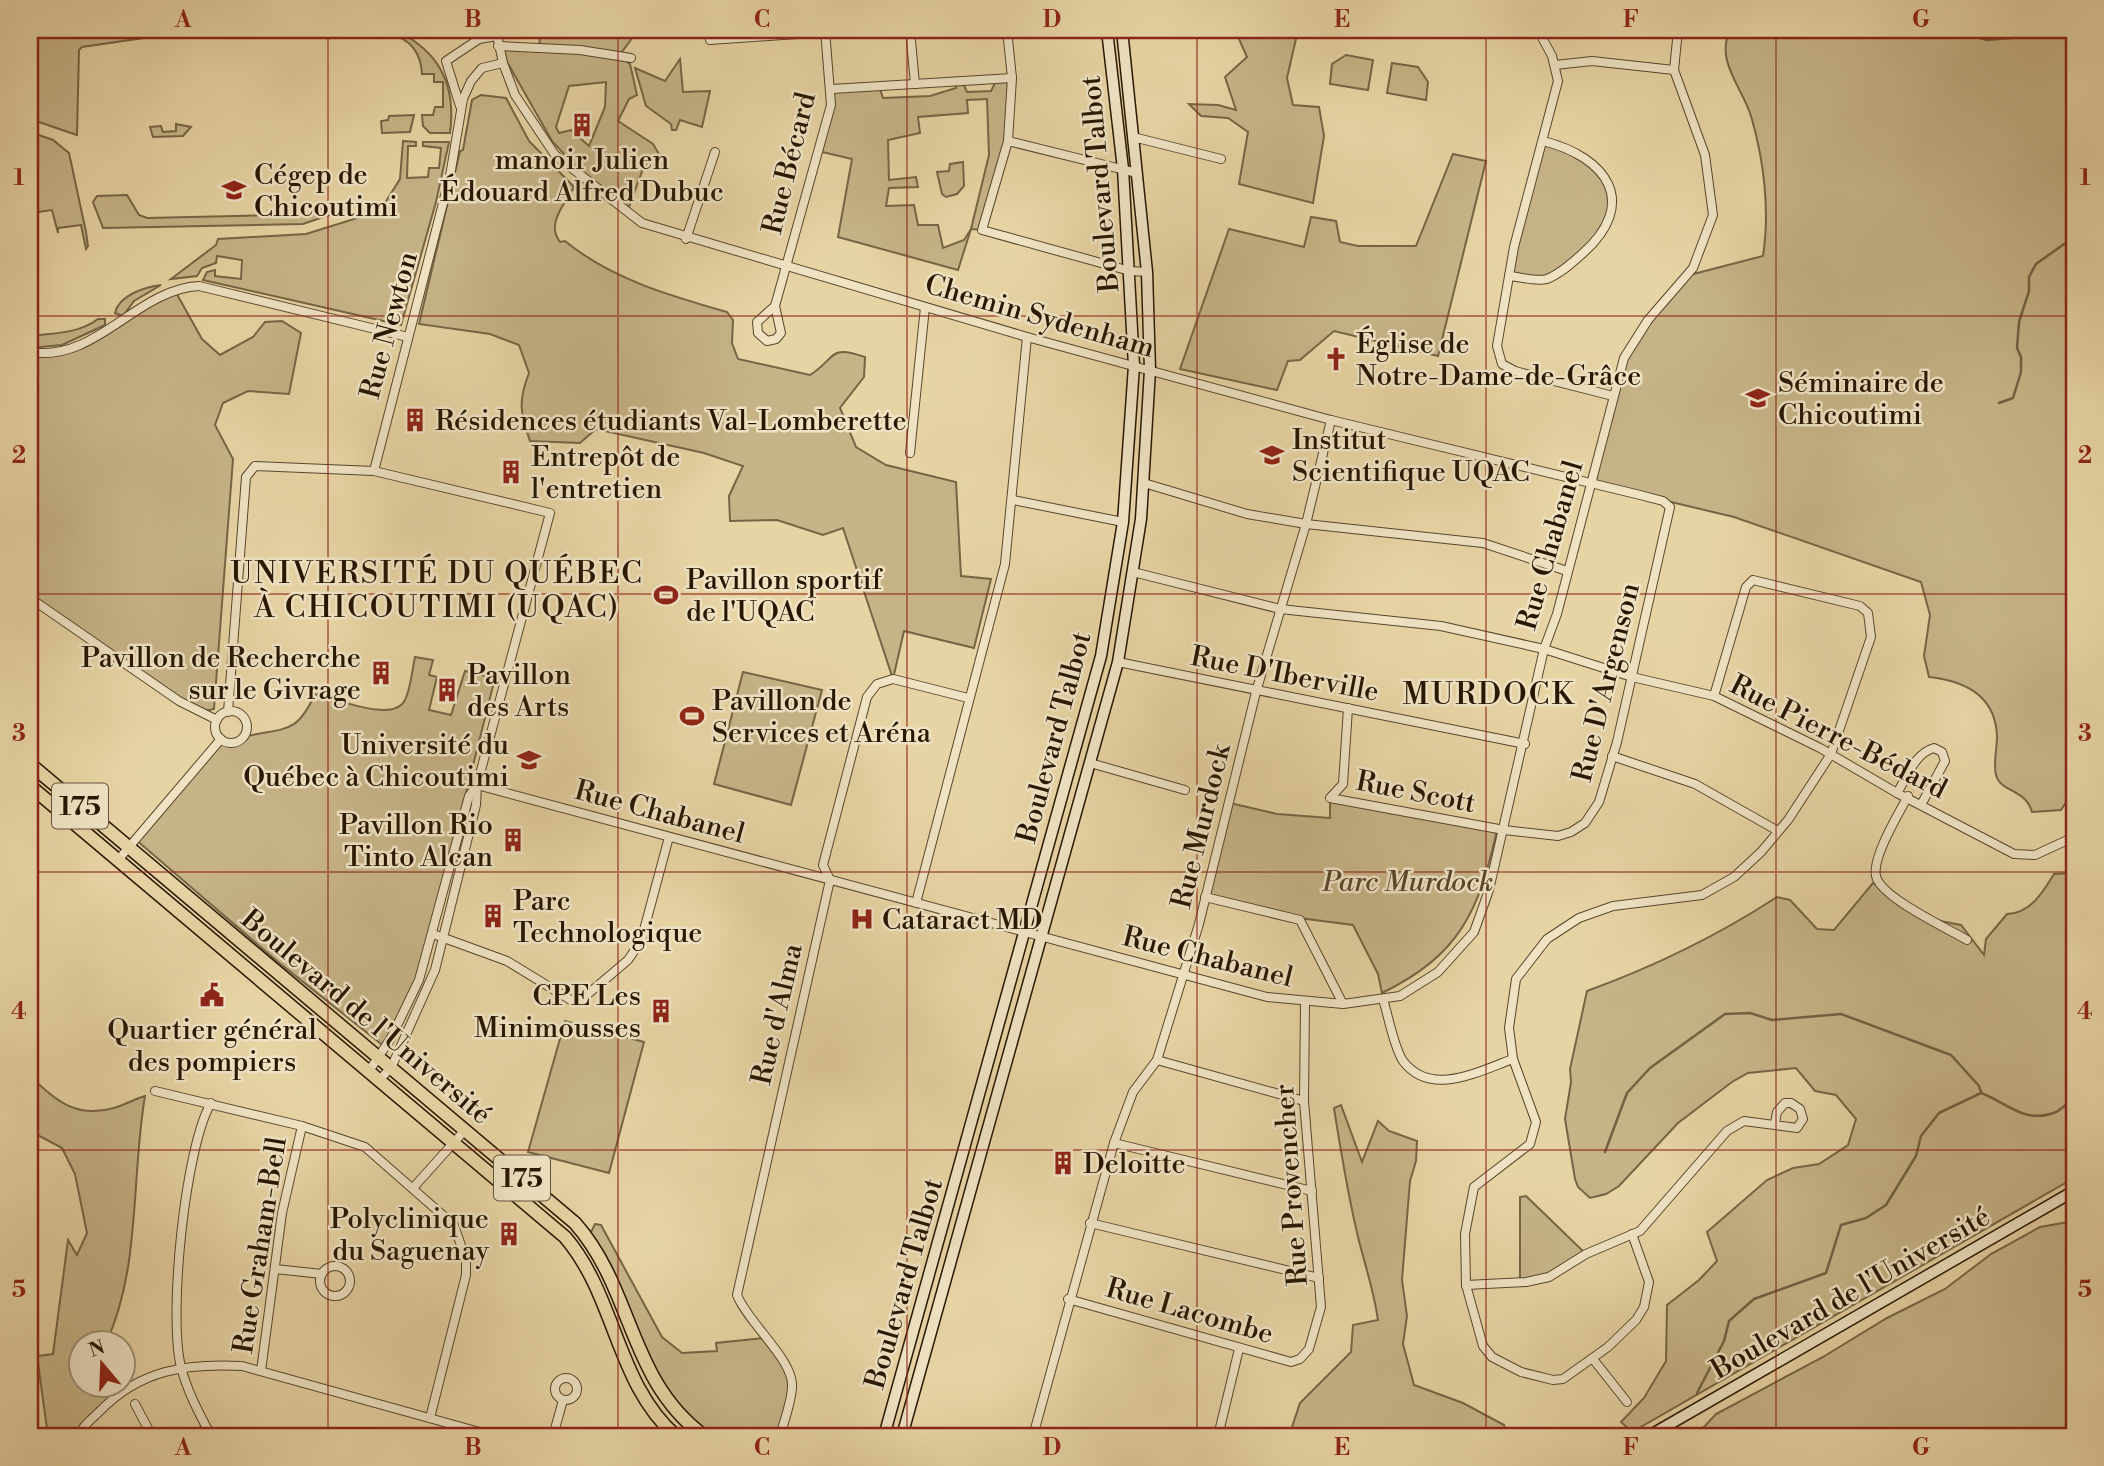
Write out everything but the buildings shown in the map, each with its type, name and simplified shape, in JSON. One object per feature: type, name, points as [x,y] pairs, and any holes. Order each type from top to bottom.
[{"type":"main road","name":"Boulevard Talbot","points":[[884,1436],[1101,656],[1123,522],[1134,366],[1123,169],[1107,30]]},
{"type":"main road","name":"Boulevard Talbot","points":[[902,1436],[1118,662],[1133,572],[1144,483],[1150,369],[1147,272],[1122,30]]},
{"type":"main road","name":"Boulevard de l'Université","points":[[30,764],[575,1223],[588,1238],[608,1272],[660,1392],[678,1415],[704,1436]]},
{"type":"main road","name":"Boulevard de l'Université","points":[[30,786],[553,1226],[575,1249],[597,1287],[640,1393],[658,1419],[676,1436]]},
{"type":"main road","points":[[264,983],[275,970]]},
{"type":"main road","name":"Boulevard de l'Université","points":[[1649,1436],[2074,1191]]},
{"type":"street","points":[[910,30],[915,84]]},
{"type":"street","points":[[1007,30],[1012,78],[1008,141],[982,230],[1130,271],[1147,272]]},
{"type":"street","points":[[1538,30],[1555,65],[1558,81],[1509,276],[1497,346],[1502,364],[1516,371],[1613,396]]},
{"type":"street","name":"Rue Chabanel","points":[[477,785],[1267,997],[1304,1003],[1343,1004],[1400,996],[1438,972],[1474,932],[1489,891],[1525,744],[1544,649],[1624,358],[1648,320],[1693,268],[1713,215],[1705,155],[1674,70],[1678,30]]},
{"type":"street","points":[[710,40],[825,31]]},
{"type":"street","name":"Rue Bécard","points":[[775,306],[831,105],[832,89],[825,31]]},
{"type":"street","points":[[497,37],[631,58]]},
{"type":"street","name":"Chemin Sydenham","points":[[497,37],[515,95],[555,155],[642,223],[686,239],[1027,337],[1331,420],[1663,501],[1670,507]]},
{"type":"street","name":"Rue Newton","points":[[461,108],[446,61],[480,39],[497,37]]},
{"type":"street","points":[[1555,65],[1592,61],[1674,70]]},
{"type":"street","name":"Rue Newton","points":[[374,471],[450,176],[461,108],[471,82],[482,68],[503,63]]},
{"type":"street","points":[[832,89],[1012,78]]},
{"type":"street","points":[[1133,137],[1221,159]]},
{"type":"street","points":[[1008,141],[1137,173]]},
{"type":"street","points":[[1509,276],[1545,280],[1568,267],[1598,238],[1611,205],[1610,186],[1601,169],[1572,149],[1543,141]]},
{"type":"street","points":[[686,239],[715,152]]},
{"type":"street","points":[[30,352],[55,351],[94,338],[167,293],[199,286],[408,337]]},
{"type":"street","points":[[910,453],[925,307]]},
{"type":"street","points":[[916,903],[1005,564],[1027,337]]},
{"type":"street","name":"Rue Murdock","points":[[1032,1436],[1068,1299],[1114,1143],[1133,1092],[1157,1060],[1184,975],[1256,692],[1306,524],[1331,420]]},
{"type":"street","points":[[228,712],[247,473],[259,465],[374,471],[550,513],[477,785],[476,805],[435,970],[422,1006],[391,1068],[374,1075]]},
{"type":"street","points":[[1144,483],[1247,514],[1306,524],[1483,543],[1567,571]]},
{"type":"street","points":[[1013,500],[1123,522]]},
{"type":"street","name":"Rue D'Argenson","points":[[1504,830],[1558,836],[1585,823],[1599,802],[1632,677],[1670,507]]},
{"type":"street","name":"Rue Pierre-Bédard","points":[[1133,572],[1280,609],[1441,626],[1544,649],[1632,677],[1714,696],[1831,754],[1897,793],[1922,803],[2014,854],[2035,855],[2070,839]]},
{"type":"street","points":[[1632,1234],[1649,1282],[1644,1307],[1636,1320],[1593,1359],[1563,1379],[1553,1380],[1521,1372],[1492,1357],[1483,1346],[1466,1285],[1465,1234],[1474,1187],[1530,1144],[1536,1122],[1513,1059],[1509,1028],[1516,979],[1547,939],[1579,918],[1613,905],[1702,895],[1734,877],[1778,831],[1831,754],[1871,637],[1870,621],[1860,606],[1753,580],[1746,586],[1714,696]]},
{"type":"street","points":[[30,598],[178,701],[217,720]]},
{"type":"street","name":"Rue D'Iberville","points":[[1118,662],[1256,692],[1525,744]]},
{"type":"street","name":"Rue d'Alma","points":[[779,1436],[793,1387],[789,1370],[743,1310],[737,1295],[830,880],[823,865],[867,697],[877,684],[892,679],[968,698]]},
{"type":"street","name":"Rue Scott","points":[[1348,708],[1343,784],[1330,798],[1504,830]]},
{"type":"street","points":[[228,712],[237,712],[244,718],[247,731],[238,741],[221,739],[216,729],[217,720],[228,712]]},
{"type":"street","points":[[118,860],[221,739]]},
{"type":"street","points":[[1897,793],[1915,762],[1926,750],[1934,748],[1942,752],[1945,761],[1922,803]]},
{"type":"street","points":[[1612,756],[1695,784],[1778,831]]},
{"type":"street","points":[[1090,763],[1185,790]]},
{"type":"street","points":[[374,1075],[378,1057],[391,1038],[419,980],[469,796],[477,785]]},
{"type":"street","points":[[1908,796],[1878,861],[1876,876],[1884,891],[1966,940]]},
{"type":"street","points":[[433,934],[507,961],[574,1002],[582,999],[628,960],[641,941],[669,837]]},
{"type":"street","points":[[1205,897],[1300,920],[1343,1004]]},
{"type":"street","points":[[1383,999],[1403,1060],[1421,1076],[1446,1082],[1513,1059]]},
{"type":"street","name":"Rue Provencher","points":[[1300,1359],[1309,1349],[1321,1307],[1304,1101],[1304,1003]]},
{"type":"street","points":[[1157,1060],[1304,1101]]},
{"type":"street","points":[[155,1091],[302,1126],[365,1147],[454,1225],[466,1260],[466,1275],[430,1418]]},
{"type":"street","points":[[193,1436],[209,1432],[181,1367],[176,1327],[181,1242],[198,1135],[211,1103]]},
{"type":"street","points":[[1466,1285],[1526,1282],[1549,1277],[1586,1254],[1640,1231],[1727,1131],[1744,1121],[1775,1123]]},
{"type":"street","name":"Rue Graham-Bell","points":[[261,1371],[282,1213],[302,1126]]},
{"type":"street","points":[[413,1188],[465,1130]]},
{"type":"street","points":[[1114,1143],[1311,1191]]},
{"type":"street","points":[[1090,1223],[1318,1278]]},
{"type":"street","points":[[275,1269],[322,1274]]},
{"type":"street","name":"Rue Lacombe","points":[[1068,1299],[1239,1349],[1291,1362],[1300,1359]]},
{"type":"street","points":[[1218,1436],[1239,1349]]},
{"type":"street","points":[[1593,1359],[1627,1402]]},
{"type":"street","points":[[78,1436],[118,1392],[181,1367],[203,1364],[242,1366],[494,1436]]},
{"type":"street","points":[[553,1436],[563,1400]]},
{"type":"street","points":[[135,1404],[152,1436]]},
{"type":"green space","points":[[31,30],[199,30],[82,47],[79,50],[77,135],[30,119]]},
{"type":"green space","points":[[390,30],[400,32],[411,39],[434,59],[441,70],[451,106],[450,133],[430,133],[423,126],[422,115],[433,115],[435,107],[443,107],[443,82],[434,82],[434,74],[422,74],[420,60],[414,48],[404,40],[390,35]]},
{"type":"green space","points":[[539,30],[638,30],[619,56],[630,64],[637,95],[629,99],[618,121],[653,144],[663,161],[660,170],[644,166],[629,207],[576,167],[552,141],[498,46],[540,47]],"holes":[[[606,82],[605,107],[589,146],[571,130],[559,133],[556,127],[569,86]]]},
{"type":"green space","points":[[1235,30],[1298,30],[1287,78],[1293,105],[1319,107],[1324,136],[1313,203],[1239,184],[1248,132],[1228,118],[1201,116],[1189,104],[1218,105],[1236,110],[1225,77],[1247,57]]},
{"type":"green space","points":[[1730,30],[2074,30],[2074,790],[2061,810],[2032,812],[2024,799],[1998,781],[1995,771],[1995,723],[1985,701],[1967,687],[1929,677],[1924,656],[1930,615],[1921,582],[1734,517],[1591,483],[1624,358],[1686,276],[1763,256],[1766,204],[1762,168],[1751,116],[1728,63],[1726,41]]},
{"type":"green space","points":[[1346,55],[1373,60],[1368,90],[1330,84],[1332,64]]},
{"type":"green space","points":[[680,59],[683,92],[710,91],[702,127],[680,120],[676,130],[672,130],[671,124],[646,106],[635,68],[665,81]]},
{"type":"green space","points":[[1392,63],[1418,67],[1428,82],[1426,100],[1387,93]]},
{"type":"green space","points":[[1012,78],[1008,141],[982,230],[971,229],[958,270],[838,237],[852,159],[818,151],[832,89],[879,86],[883,98],[930,96],[956,88],[956,81],[962,81],[967,92],[991,91],[997,79]],"holes":[[[987,99],[989,155],[971,229],[964,240],[943,248],[938,225],[918,225],[914,205],[886,206],[889,188],[918,187],[916,177],[889,180],[888,140],[920,133],[918,117],[968,113],[967,100]]]},
{"type":"green space","points":[[481,95],[506,98],[529,141],[574,187],[556,221],[556,235],[560,242],[565,241],[602,266],[642,285],[727,312],[733,320],[732,343],[738,359],[810,375],[838,352],[865,357],[864,377],[840,408],[856,447],[886,465],[956,482],[961,576],[991,579],[974,648],[904,631],[893,679],[843,528],[823,535],[777,520],[730,521],[729,496],[743,466],[704,453],[596,429],[580,443],[530,441],[522,407],[523,391],[529,373],[519,345],[490,334],[419,324],[460,151],[463,150],[472,100]]},
{"type":"green space","points":[[414,115],[410,132],[382,133],[381,121],[388,120],[389,116]]},
{"type":"green space","points":[[176,124],[191,127],[183,136],[153,137],[150,127],[161,126],[163,132],[176,131]]},
{"type":"green space","points":[[30,132],[53,140],[69,153],[86,232],[86,249],[81,225],[58,228],[58,233],[52,210],[30,213]]},
{"type":"green space","points":[[403,141],[416,142],[416,146],[408,146],[407,178],[428,177],[429,168],[439,168],[441,148],[423,146],[423,142],[449,142],[436,202],[401,325],[203,280],[207,272],[215,270],[215,276],[241,279],[242,260],[217,256],[216,263],[202,268],[197,276],[171,279],[216,245],[218,239],[306,234],[380,211],[400,179]]},
{"type":"green space","points":[[1543,141],[1600,169],[1611,205],[1598,238],[1545,280],[1509,276]]},
{"type":"green space","points":[[1453,154],[1486,161],[1438,356],[1334,331],[1300,360],[1288,361],[1277,390],[1180,369],[1229,229],[1304,247],[1311,217],[1336,221],[1340,242],[1358,246],[1416,246]]},
{"type":"green space","points":[[963,162],[964,186],[957,194],[946,197],[942,194],[937,172],[949,171],[950,164]]},
{"type":"green space","points":[[127,195],[139,215],[147,218],[315,214],[315,209],[350,208],[303,224],[103,228],[93,202],[97,196]]},
{"type":"green space","points":[[161,285],[134,301],[123,316],[115,313],[127,297],[140,290]]},
{"type":"green space","points":[[174,289],[202,339],[220,355],[253,337],[265,322],[282,321],[301,333],[289,394],[248,391],[223,403],[215,425],[233,459],[214,709],[200,712],[30,598],[30,352],[75,346]]},
{"type":"green space","points":[[98,319],[105,319],[105,325],[62,345],[30,348],[30,336],[82,328]]},
{"type":"green space","points":[[415,657],[433,660],[429,675],[437,677],[429,710],[451,715],[465,671],[495,678],[419,980],[385,1047],[278,962],[135,839],[221,739],[234,741],[291,726],[303,715],[315,694],[377,710],[399,707],[407,695]]},
{"type":"green space","points":[[743,672],[822,690],[791,805],[714,784]]},
{"type":"green space","name":"Parc Murdock","points":[[1330,798],[1497,830],[1482,884],[1462,928],[1430,963],[1382,993],[1378,974],[1353,925],[1284,916],[1209,898],[1230,803],[1277,814],[1330,818]]},
{"type":"green space","points":[[2074,873],[2074,1178],[1632,1432],[1621,1422],[1644,1398],[1666,1361],[1667,1305],[1699,1280],[1717,1261],[1707,1232],[1767,1180],[1793,1168],[1819,1164],[1848,1145],[1856,1119],[1836,1095],[1815,1091],[1796,1068],[1748,1073],[1678,1123],[1619,1186],[1606,1194],[1590,1198],[1578,1187],[1575,1179],[1565,1119],[1571,1082],[1570,1069],[1587,991],[1684,950],[1777,897],[1790,900],[1817,929],[1834,930],[1873,883],[1935,920],[1961,925],[1984,955],[1986,939],[2007,914],[2030,906],[2054,874]]},
{"type":"green space","points":[[565,1021],[644,1042],[609,1173],[528,1152]]},
{"type":"green space","points":[[30,1076],[58,1100],[88,1111],[114,1108],[145,1096],[130,1253],[117,1314],[111,1330],[66,1330],[66,1400],[111,1400],[78,1436],[48,1436],[37,1356],[53,1354],[68,1240],[77,1255],[87,1233],[75,1174],[62,1148],[30,1131]]},
{"type":"green space","points":[[1341,1105],[1362,1162],[1378,1121],[1389,1131],[1417,1141],[1416,1161],[1410,1181],[1402,1280],[1407,1316],[1403,1344],[1414,1385],[1463,1403],[1504,1425],[1506,1436],[1298,1436],[1292,1427],[1300,1403],[1351,1352],[1353,1325],[1378,1320],[1342,1158],[1334,1108]]},
{"type":"green space","points":[[1526,1196],[1586,1254],[1549,1277],[1520,1282],[1520,1197]]},
{"type":"green space","points":[[2074,1217],[2074,1436],[1681,1436],[1704,1427],[1716,1414],[1823,1357],[1887,1318],[1945,1289],[1991,1254],[2040,1227],[2068,1222]]},
{"type":"green space","points":[[595,1224],[601,1225],[662,1337],[682,1353],[717,1351],[716,1343],[765,1338],[784,1365],[791,1384],[789,1404],[780,1436],[704,1436],[678,1415],[588,1238]]},
{"type":"waterway","points":[[1858,38],[1911,36],[1930,30]]},
{"type":"waterway","points":[[1953,30],[1987,40],[2048,35],[2074,37]]},
{"type":"waterway","points":[[1999,403],[2013,398],[2021,372],[2021,357],[2017,348],[2019,322],[2029,291],[2029,277],[2036,264],[2074,237]]},
{"type":"waterway","points":[[1605,1152],[1627,1093],[1650,1068],[1725,1014],[1750,1013],[1772,1020],[1841,1014],[1951,1055],[1979,1086],[1981,1092]]},
{"type":"waterway","points":[[1697,1393],[1724,1341],[1729,1321],[1754,1299],[1826,1273],[1841,1225],[1866,1218],[1886,1205],[1916,1156],[1921,1136],[1939,1113],[1981,1093],[2016,1111],[2035,1116],[2056,1112],[2074,1099]]},
{"type":"place","name":"manoir Julien Édouard Alfred Dubuc","points":[[582,125]]},
{"type":"place","name":"Cégep de Chicoutimi","points":[[234,190]]},
{"type":"place","name":"Église de Notre-Dame-de-Grâce","points":[[1336,359]]},
{"type":"place","name":"Séminaire de Chicoutimi","points":[[1758,398]]},
{"type":"place","name":"Résidences étudiants Val-Lomberette","points":[[415,420]]},
{"type":"place","name":"Institut Scientifique UQAC","points":[[1272,455]]},
{"type":"place","name":"Entrepôt de l'entretien","points":[[511,472]]},
{"type":"place","name":"Pavillon sportif de l'UQAC","points":[[666,595]]},
{"type":"place","name":"Pavillon de Recherche sur le Givrage","points":[[381,673]]},
{"type":"place","name":"Pavillon des Arts","points":[[447,690]]},
{"type":"place","name":"Pavillon de Services et Aréna","points":[[692,716]]},
{"type":"place","name":"Université du Québec à Chicoutimi","points":[[529,760]]},
{"type":"place","name":"Pavillon Rio Tinto Alcan","points":[[513,840]]},
{"type":"place","name":"Parc Technologique","points":[[493,916]]},
{"type":"place","name":"Cataract MD","points":[[862,919]]},
{"type":"place","name":"Quartier général des pompiers","points":[[212,995]]},
{"type":"place","name":"CPE Les Minimousses","points":[[661,1011]]},
{"type":"place","name":"Deloitte","points":[[1063,1163]]},
{"type":"place","name":"Polyclinique du Saguenay","points":[[509,1234]]},
{"type":"district","name":"UNIVERSITÉ DU QUÉBEC À CHICOUTIMI (UQAC)","points":[[437,590]]},
{"type":"district","name":"MURDOCK","points":[[1489,694]]}]
